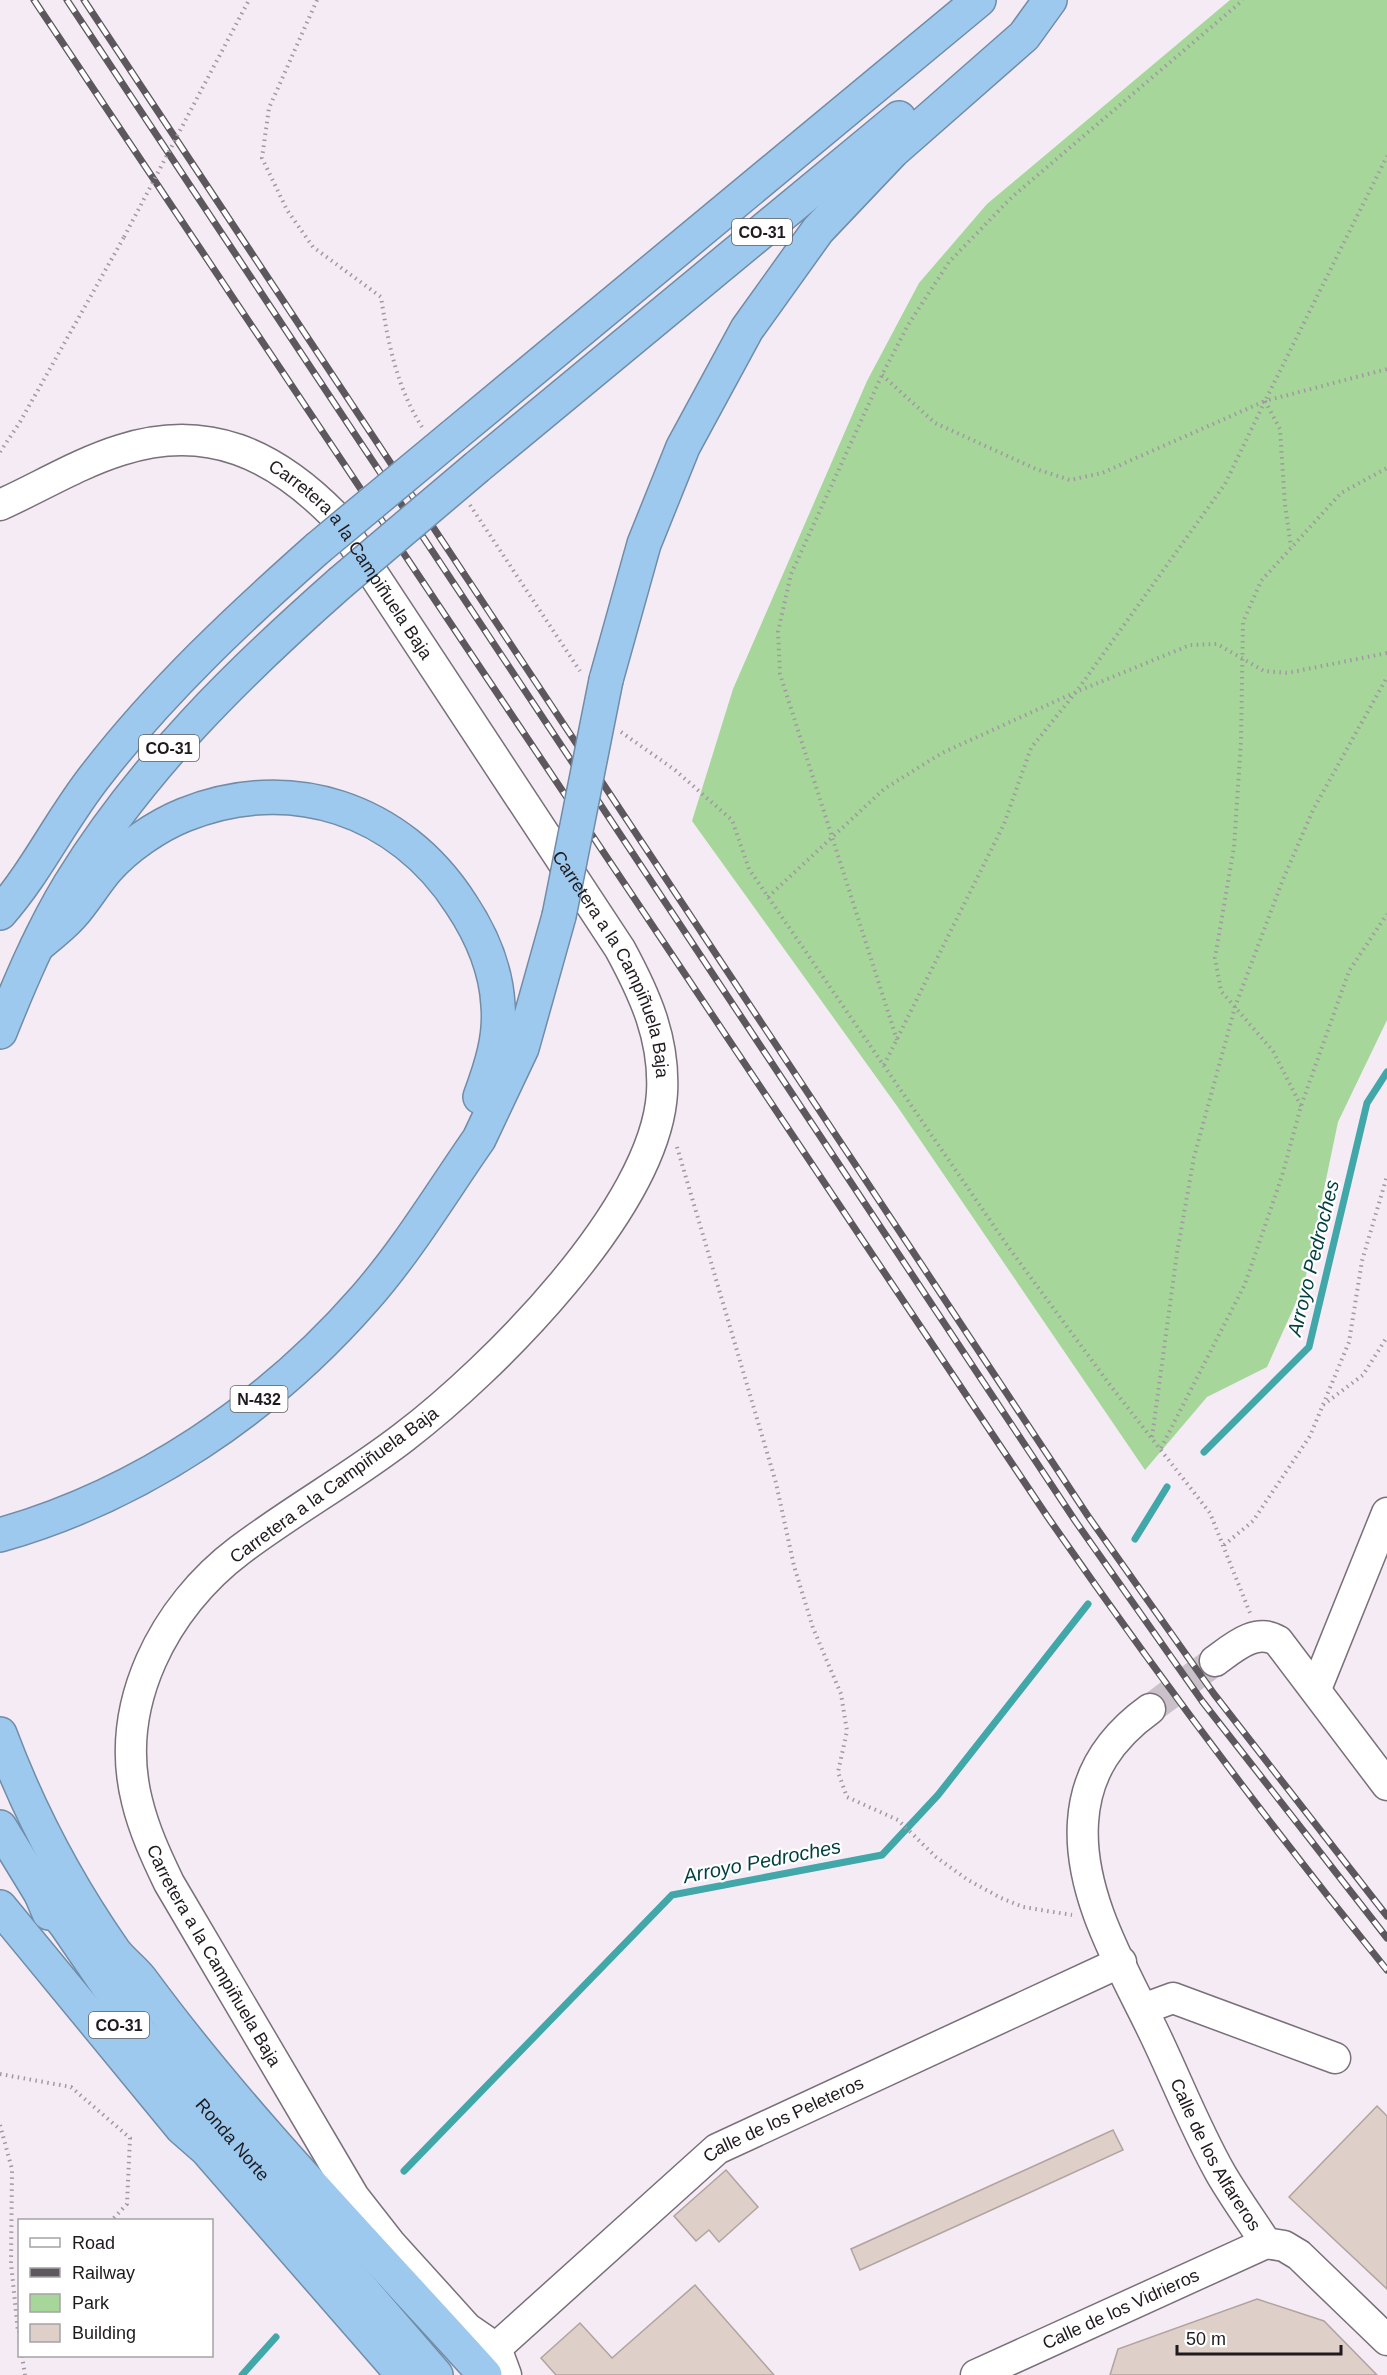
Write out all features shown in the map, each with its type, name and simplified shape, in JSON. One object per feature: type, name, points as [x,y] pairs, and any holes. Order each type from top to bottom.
[{"type":"highway","name":"CO-31","points":[[0,938],[9,903],[96,774],[171,688],[236,621],[318,548],[438,432],[979,0]]},
{"type":"highway","name":"CO-31","points":[[0,1032],[37,946],[69,885],[108,827],[170,746],[253,660],[477,467],[1019,20],[1049,0]]},
{"type":"highway","points":[[443,1191],[480,1139],[522,1048],[560,916],[594,677],[683,447],[747,329],[818,230],[893,151],[1024,36],[1049,0]]},
{"type":"highway","points":[[37,946],[71,917],[108,868],[146,836],[183,815],[223,802],[260,796],[288,798],[339,807],[377,823],[414,847],[445,879],[474,922],[486,950],[498,1004],[498,1035],[491,1066],[443,1191]]},
{"type":"highway","name":"N-432","points":[[8,1533],[89,1503],[151,1473],[217,1430],[272,1389],[326,1340],[366,1297],[443,1191]]},
{"type":"highway","points":[[0,1734],[14,1772],[60,1862],[115,1953],[134,1970],[185,2040],[247,2112],[496,2366]]},
{"type":"highway","name":"CO-31","points":[[0,1827],[41,1894],[57,1931],[118,2024],[191,2123],[206,2149]]},
{"type":"highway","name":"Ronda Norte","points":[[41,1894],[66,1925],[140,2033],[436,2375]]},
{"type":"highway","points":[[0,1906],[182,2128],[206,2149],[403,2375]]},
{"type":"highway","name":"Ronda Norte","points":[[115,1953],[125,1976],[173,2046],[361,2268],[458,2375]]},
{"type":"street","name":"Carretera a la Campiñuela Baja","points":[[0,505],[122,450],[151,443],[188,440],[223,445],[252,453],[280,468],[308,488],[335,516],[620,949],[645,994],[656,1027],[662,1066],[658,1118],[649,1149],[624,1199],[595,1242],[505,1350],[456,1396],[361,1469],[239,1551],[205,1580],[183,1605],[160,1638],[144,1677],[134,1718],[132,1758],[136,1798],[149,1841],[169,1883],[333,2163],[366,2214],[467,2328],[496,2366]]},
{"type":"street","points":[[1316,1689],[1387,1513]]},
{"type":"street","points":[[1215,1661],[1240,1643],[1260,1636],[1272,1637],[1284,1647],[1387,1785]]},
{"type":"street","name":"Calle de los Alfareros","points":[[1150,1709],[1111,1744],[1101,1758],[1087,1794],[1083,1822],[1084,1850],[1089,1877],[1102,1920],[1221,2174],[1266,2243],[1284,2246],[1299,2255],[1387,2340]]},
{"type":"street","name":"Calle de los Peleteros","points":[[496,2366],[717,2149],[1121,1962]]},
{"type":"street","points":[[1143,2009],[1173,1998],[1335,2058]]},
{"type":"street","name":"Calle de los Vidrieros","points":[[976,2375],[1266,2243]]},
{"type":"path","points":[[0,452],[20,422],[124,237],[249,0]]},
{"type":"path","points":[[317,0],[269,108],[262,158],[287,210],[313,247],[381,297],[389,348],[411,409],[438,432]]},
{"type":"path","points":[[897,1040],[780,674],[778,632],[791,574],[882,375],[908,325],[950,262],[1004,205],[1243,0]]},
{"type":"path","points":[[884,1065],[1004,824],[1031,748],[1076,692],[1225,484],[1387,156]]},
{"type":"path","points":[[882,375],[934,423],[1036,469],[1070,480],[1102,473],[1265,401],[1387,369]]},
{"type":"path","points":[[1265,401],[1280,429],[1285,505],[1291,547]]},
{"type":"path","points":[[1301,1106],[1273,1051],[1221,991],[1215,958],[1234,847],[1242,742],[1243,622],[1261,581],[1291,547],[1341,494],[1387,468]]},
{"type":"path","points":[[465,497],[594,677]]},
{"type":"path","points":[[768,897],[884,789],[942,753],[1076,692],[1190,645],[1217,644],[1264,671],[1287,673],[1387,653]]},
{"type":"path","points":[[1152,1437],[1177,1253],[1194,1157],[1235,1007],[1282,882],[1313,810],[1387,677]]},
{"type":"path","points":[[615,723],[622,733],[675,770],[732,820],[748,868],[1009,1248],[1210,1513],[1260,1636]]},
{"type":"path","points":[[1161,1448],[1245,1284],[1282,1176],[1301,1106],[1348,971],[1387,914]]},
{"type":"path","points":[[675,1138],[776,1483],[794,1566],[813,1628],[841,1694],[847,1731],[837,1772],[848,1797],[898,1820],[936,1857],[968,1880],[1001,1898],[1023,1907],[1102,1920]]},
{"type":"path","points":[[1224,1545],[1253,1521],[1310,1436],[1349,1342],[1362,1261],[1387,1176]]},
{"type":"path","points":[[1322,1406],[1363,1375],[1387,1337]]},
{"type":"path","points":[[0,2074],[71,2086],[130,2138],[127,2204],[113,2219]]},
{"type":"path","points":[[0,2125],[12,2169],[11,2263],[18,2322]]},
{"type":"path","points":[[22,2357],[25,2375]]},
{"type":"green space","points":[[1230,0],[1387,0],[1387,1020],[1338,1122],[1304,1285],[1267,1367],[1207,1397],[1145,1470],[897,1106],[692,821],[733,689],[867,381],[919,283],[987,204]]},
{"type":"building","points":[[1377,2106],[1387,2116],[1387,2289],[1289,2197]]},
{"type":"building","points":[[1113,2130],[1123,2150],[860,2270],[851,2249]]},
{"type":"building","points":[[726,2170],[758,2207],[719,2242],[709,2230],[696,2241],[674,2216]]},
{"type":"building","points":[[695,2285],[774,2375],[556,2375],[541,2358],[580,2323],[612,2358]]},
{"type":"building","points":[[1257,2299],[1324,2321],[1377,2375],[1110,2375],[1118,2349]]},
{"type":"waterway","name":"Arroyo Pedroches","points":[[1204,1452],[1309,1347],[1367,1103],[1387,1072]]},
{"type":"waterway","name":"Arroyo Pedroches","points":[[1135,1539],[1167,1487]]},
{"type":"waterway","name":"Arroyo Pedroches","points":[[404,2171],[672,1895],[882,1855],[938,1795],[1088,1604]]},
{"type":"waterway","name":"Arroyo Pedroches","points":[[242,2375],[276,2337]]},
{"type":"tunnel","points":[[1150,1709],[1215,1661]]},
{"type":"railway","points":[[34,0],[1047,1516],[1213,1746],[1387,1970]]},
{"type":"railway","points":[[67,0],[1076,1522],[1202,1701],[1387,1938]]},
{"type":"railway","points":[[84,0],[1088,1516],[1214,1694],[1387,1916]]}]
